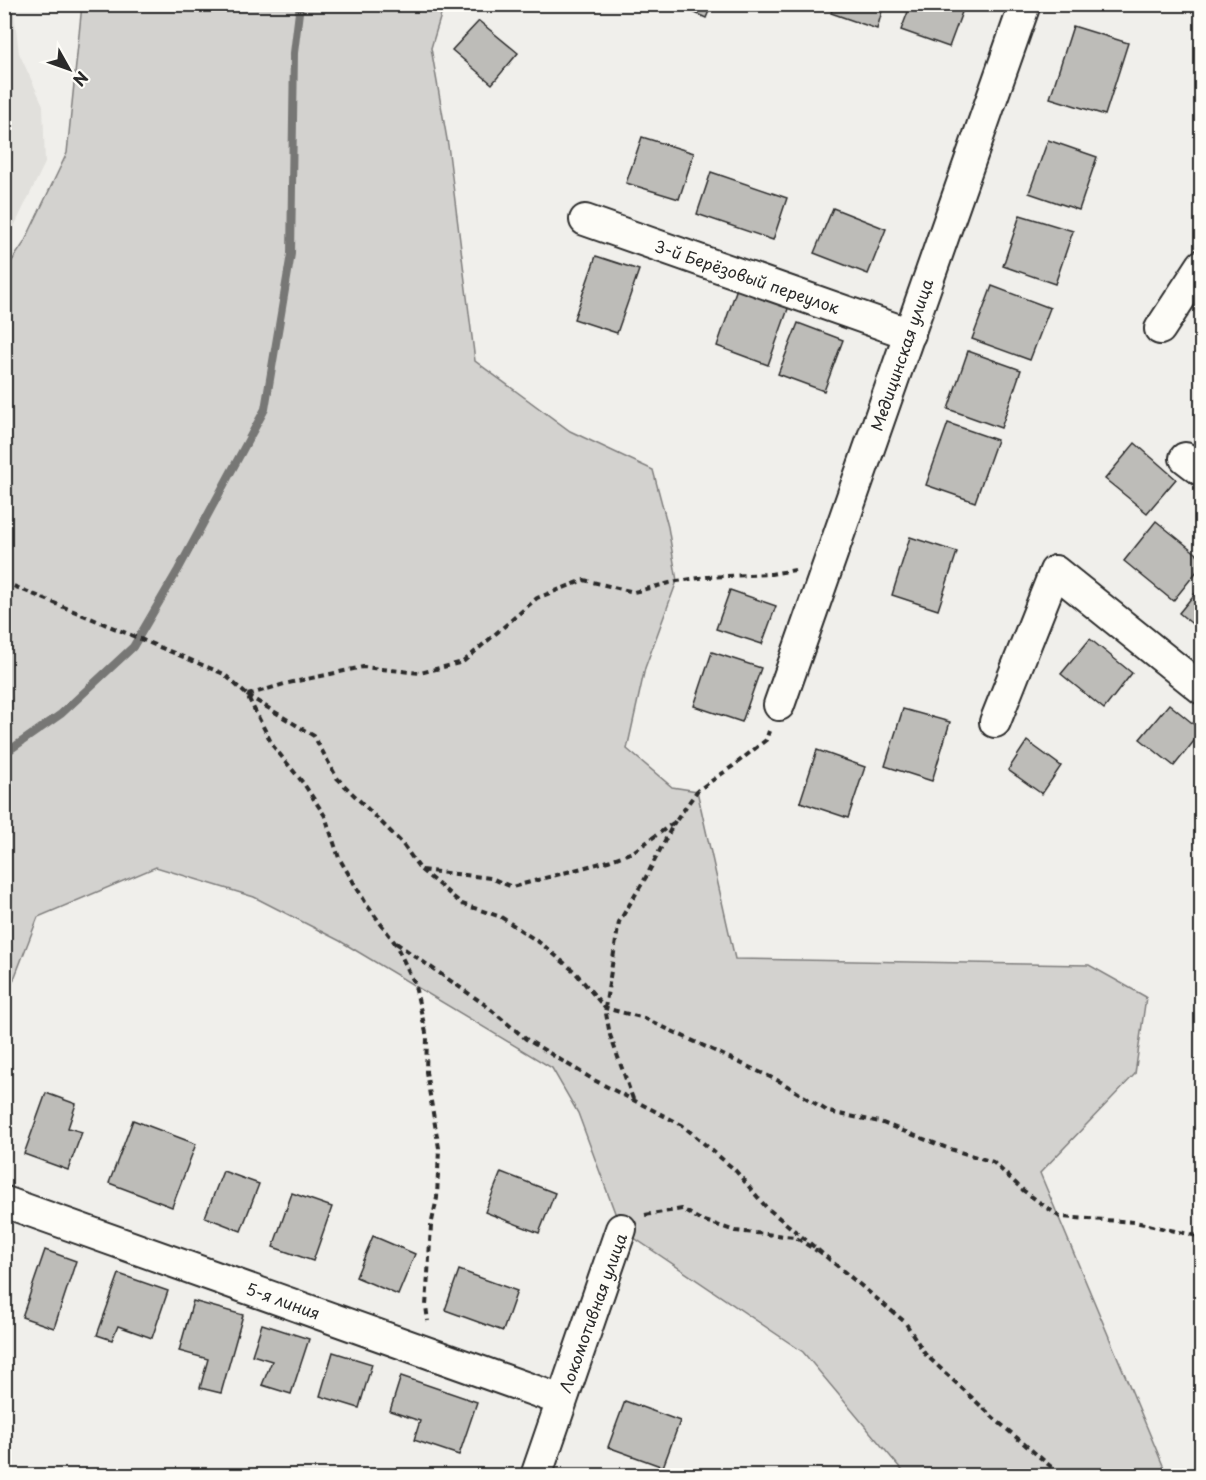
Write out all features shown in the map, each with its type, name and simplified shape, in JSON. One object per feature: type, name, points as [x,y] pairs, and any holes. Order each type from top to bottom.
[{"type":"street","name":"Медицинская улица","points":[[779,705],[1025,4]]},
{"type":"street","name":"3-й Берёзовый переулок","points":[[585,220],[910,334]]},
{"type":"street","points":[[1160,329],[1202,265]]},
{"type":"street","points":[[995,722],[1055,571],[1202,689]]},
{"type":"street","name":"5-я линия","points":[[5,1202],[561,1400]]},
{"type":"street","name":"Локомотивная улица","points":[[536,1476],[621,1229]]},
{"type":"path","points":[[247,695],[292,682],[363,667],[420,674],[463,662],[537,598],[584,580],[634,592],[677,581],[771,574],[829,565]]},
{"type":"path","points":[[4,582],[224,674],[247,695],[314,736],[337,778],[401,842],[421,870],[462,904],[501,917],[543,945],[575,972],[605,1008],[655,1023],[781,1082],[829,1112],[880,1122],[947,1148],[993,1162],[1024,1191],[1060,1217],[1135,1222],[1202,1237]]},
{"type":"path","points":[[247,695],[273,746],[304,784],[324,816],[339,858],[367,905],[395,943],[414,982],[427,1037],[426,1072],[439,1148],[437,1198],[431,1226],[426,1306],[434,1355]]},
{"type":"path","points":[[634,1100],[610,1035],[605,1008],[619,922],[676,820],[697,791],[734,766],[766,740],[779,705]]},
{"type":"path","points":[[421,870],[490,878],[512,887],[633,852],[676,820]]},
{"type":"path","points":[[395,943],[484,1004],[526,1039],[594,1080],[682,1125],[735,1170],[766,1207],[905,1322],[925,1354],[996,1420],[1062,1476]]},
{"type":"path","name":"Локомотивная улица","points":[[621,1229],[646,1215],[682,1209],[699,1219],[735,1231],[795,1237],[834,1263]]},
{"type":"shaded area","points":[[13,4],[19,53],[43,105],[45,163],[5,243],[4,5]]},
{"type":"shaded area","points":[[82,5],[444,5],[431,48],[448,145],[475,361],[570,431],[653,470],[668,527],[677,581],[645,668],[627,749],[672,787],[697,791],[735,959],[1089,965],[1146,997],[1135,1074],[1040,1173],[1167,1475],[906,1475],[803,1352],[621,1229],[578,1113],[552,1068],[340,941],[254,897],[156,867],[38,917],[5,1002],[5,271],[24,243],[67,153]]},
{"type":"building","points":[[675,4],[712,4],[706,18]]},
{"type":"building","points":[[834,4],[884,4],[877,29],[831,13]]},
{"type":"building","points":[[911,4],[965,4],[949,47],[901,30]]},
{"type":"building","points":[[479,21],[518,53],[492,84],[452,50]]},
{"type":"building","points":[[1073,26],[1128,43],[1105,115],[1050,98]]},
{"type":"building","points":[[642,137],[694,153],[679,199],[626,183]]},
{"type":"building","points":[[1048,140],[1097,157],[1079,210],[1029,193]]},
{"type":"building","points":[[711,172],[787,198],[773,240],[697,214]]},
{"type":"building","points":[[833,208],[886,229],[868,274],[814,253]]},
{"type":"building","points":[[1020,215],[1073,231],[1055,284],[1003,266]]},
{"type":"building","points":[[596,256],[639,270],[617,333],[574,319]]},
{"type":"building","points":[[992,286],[1050,308],[1030,360],[972,339]]},
{"type":"building","points":[[737,288],[789,306],[768,365],[717,346]]},
{"type":"building","points":[[798,323],[843,340],[824,391],[778,374]]},
{"type":"building","points":[[968,351],[1021,370],[1001,428],[948,409]]},
{"type":"building","points":[[948,423],[997,440],[975,502],[926,485]]},
{"type":"building","points":[[1135,443],[1176,479],[1147,513],[1105,479]]},
{"type":"building","points":[[1156,521],[1202,558],[1202,565],[1173,601],[1124,561]]},
{"type":"building","points":[[910,537],[957,552],[938,610],[892,595]]},
{"type":"building","points":[[1202,585],[1202,632],[1179,613]]},
{"type":"building","points":[[730,590],[776,606],[762,644],[716,629]]},
{"type":"building","points":[[1090,639],[1132,673],[1104,709],[1061,674]]},
{"type":"building","points":[[712,652],[761,668],[742,722],[694,706]]},
{"type":"building","points":[[1169,704],[1202,731],[1174,766],[1140,739]]},
{"type":"building","points":[[903,709],[950,722],[932,781],[885,766]]},
{"type":"building","points":[[1027,741],[1061,766],[1042,794],[1008,770]]},
{"type":"building","points":[[817,750],[865,767],[848,818],[800,802]]},
{"type":"building","points":[[46,1093],[76,1104],[68,1128],[82,1132],[68,1170],[24,1154]]},
{"type":"building","points":[[133,1120],[196,1144],[172,1207],[109,1183]]},
{"type":"building","points":[[223,1171],[259,1184],[241,1231],[205,1217]]},
{"type":"building","points":[[501,1172],[555,1193],[539,1233],[485,1212]]},
{"type":"building","points":[[292,1193],[332,1207],[313,1261],[273,1247]]},
{"type":"building","points":[[373,1236],[415,1254],[398,1295],[356,1277]]},
{"type":"building","points":[[45,1250],[76,1261],[54,1328],[22,1317]]},
{"type":"building","points":[[459,1270],[517,1291],[503,1331],[445,1310]]},
{"type":"building","points":[[119,1274],[168,1291],[152,1338],[118,1326],[112,1340],[97,1335]]},
{"type":"building","points":[[193,1301],[243,1315],[221,1393],[200,1388],[208,1359],[179,1351]]},
{"type":"building","points":[[262,1324],[309,1339],[291,1394],[262,1385],[272,1361],[252,1355]]},
{"type":"building","points":[[333,1352],[372,1364],[359,1408],[320,1396]]},
{"type":"building","points":[[401,1376],[477,1402],[459,1455],[414,1440],[420,1421],[390,1411]]},
{"type":"building","points":[[625,1401],[680,1421],[663,1467],[608,1447]]},
{"type":"waterway","points":[[4,754],[61,714],[133,647],[178,570],[265,409],[291,254],[294,53],[300,4]]}]
